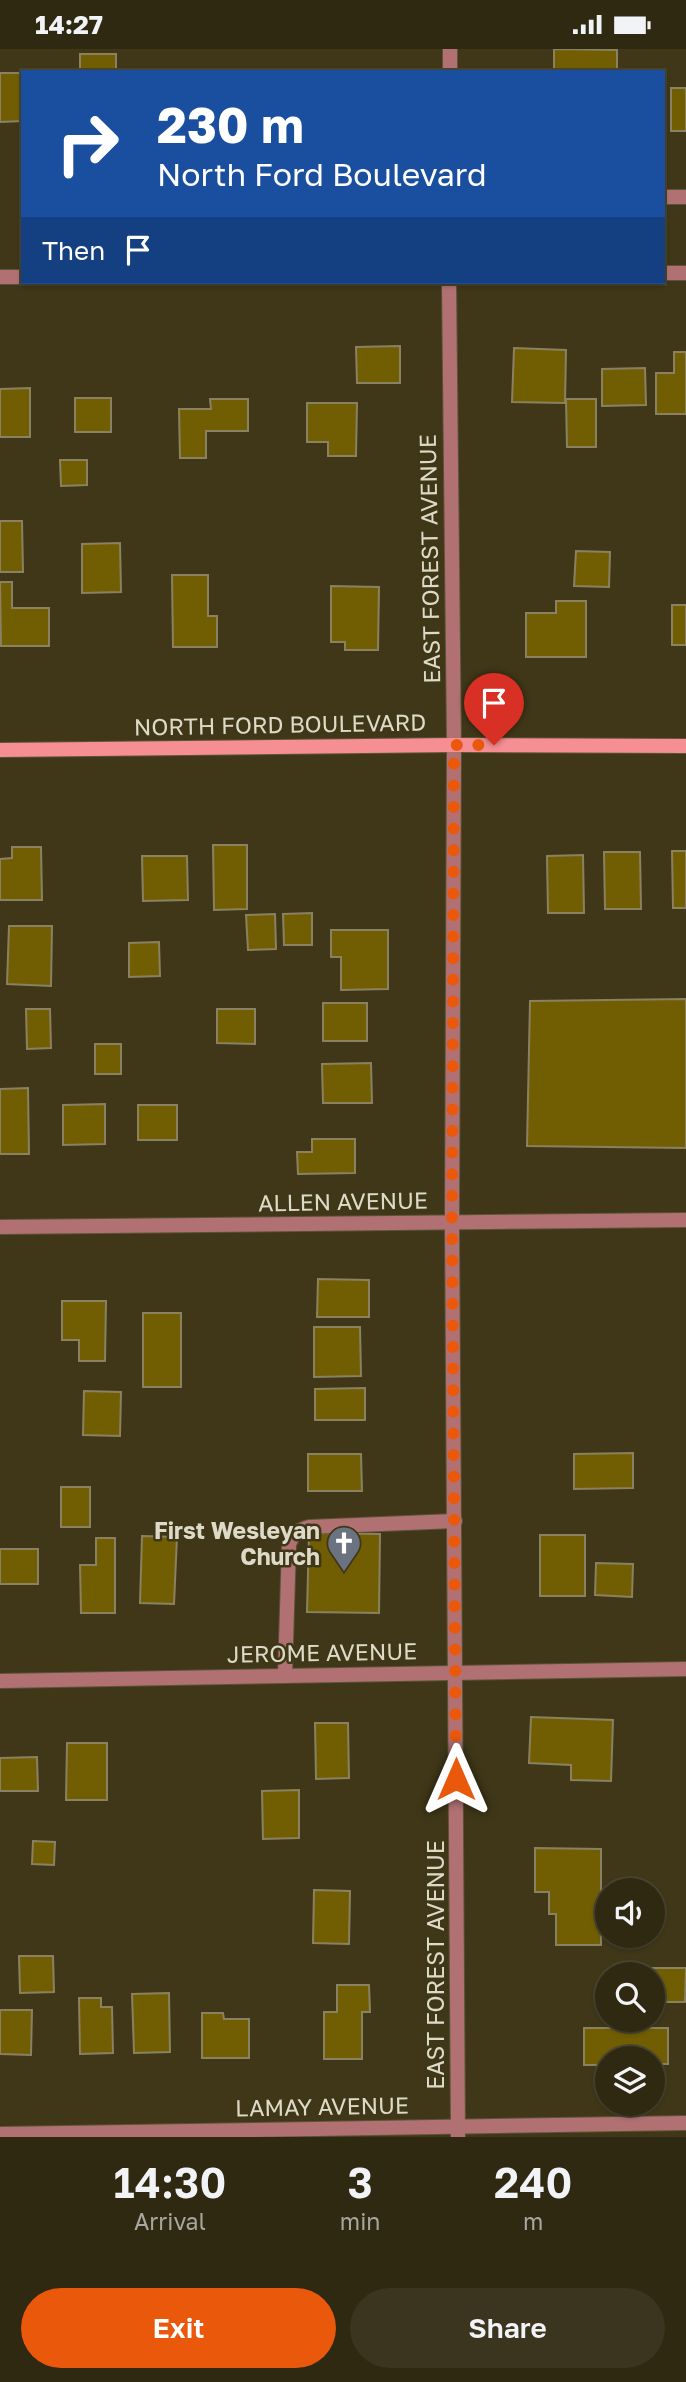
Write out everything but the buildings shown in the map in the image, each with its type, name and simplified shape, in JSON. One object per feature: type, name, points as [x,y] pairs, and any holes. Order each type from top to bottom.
[{"type":"main road","name":"NORTH FORD BOULEVARD","points":[[0,750],[454,745],[686,746]]},
{"type":"street","points":[[450,49],[450,70]]},
{"type":"street","points":[[665,197],[686,197]]},
{"type":"street","points":[[3,277],[21,267]]},
{"type":"street","points":[[665,273],[686,273]]},
{"type":"street","points":[[3,277],[21,277]]},
{"type":"street","name":"EAST FOREST AVENUE","points":[[449,284],[454,745],[452,1223],[458,2132]]},
{"type":"street","name":"ALLEN AVENUE","points":[[0,1227],[686,1220]]},
{"type":"street","points":[[285,1675],[289,1543],[293,1535],[300,1529],[309,1527],[455,1521]]},
{"type":"street","name":"JEROME AVENUE","points":[[0,1681],[686,1669]]},
{"type":"street","name":"LAMAY AVENUE","points":[[0,2134],[458,2132],[686,2123]]},
{"type":"place","name":"First Wesleyan Church","points":[[344,1573]]},
{"type":"route","points":[[456,1779],[452,1223],[454,745],[494,745]]}]
